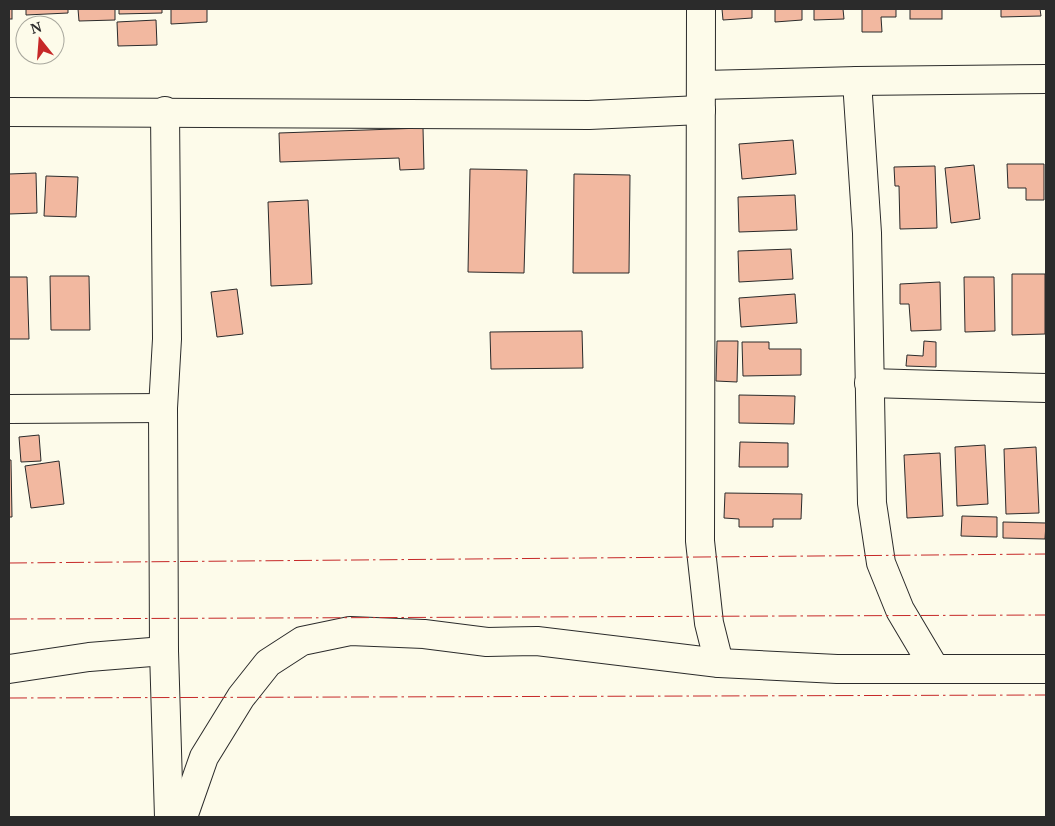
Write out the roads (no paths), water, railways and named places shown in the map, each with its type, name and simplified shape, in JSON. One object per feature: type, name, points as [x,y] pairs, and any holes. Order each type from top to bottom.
[{"type":"street","points":[[701,9],[700,541],[709,623],[719,663]]},
{"type":"street","points":[[9,112],[589,116],[702,98],[857,81],[1046,79]]},
{"type":"street","points":[[857,81],[867,233],[872,503],[881,563],[900,610],[935,669]]},
{"type":"street","points":[[165,112],[167,338],[163,408],[164,652],[169,817]]},
{"type":"street","points":[[869,383],[1046,388]]},
{"type":"street","points":[[9,409],[163,408]]},
{"type":"street","points":[[183,817],[204,757],[241,697],[268,663],[302,641],[350,631],[424,634],[487,642],[537,642],[719,663],[837,669],[1046,668]]},
{"type":"street","points":[[9,669],[89,657],[164,652]]}]
